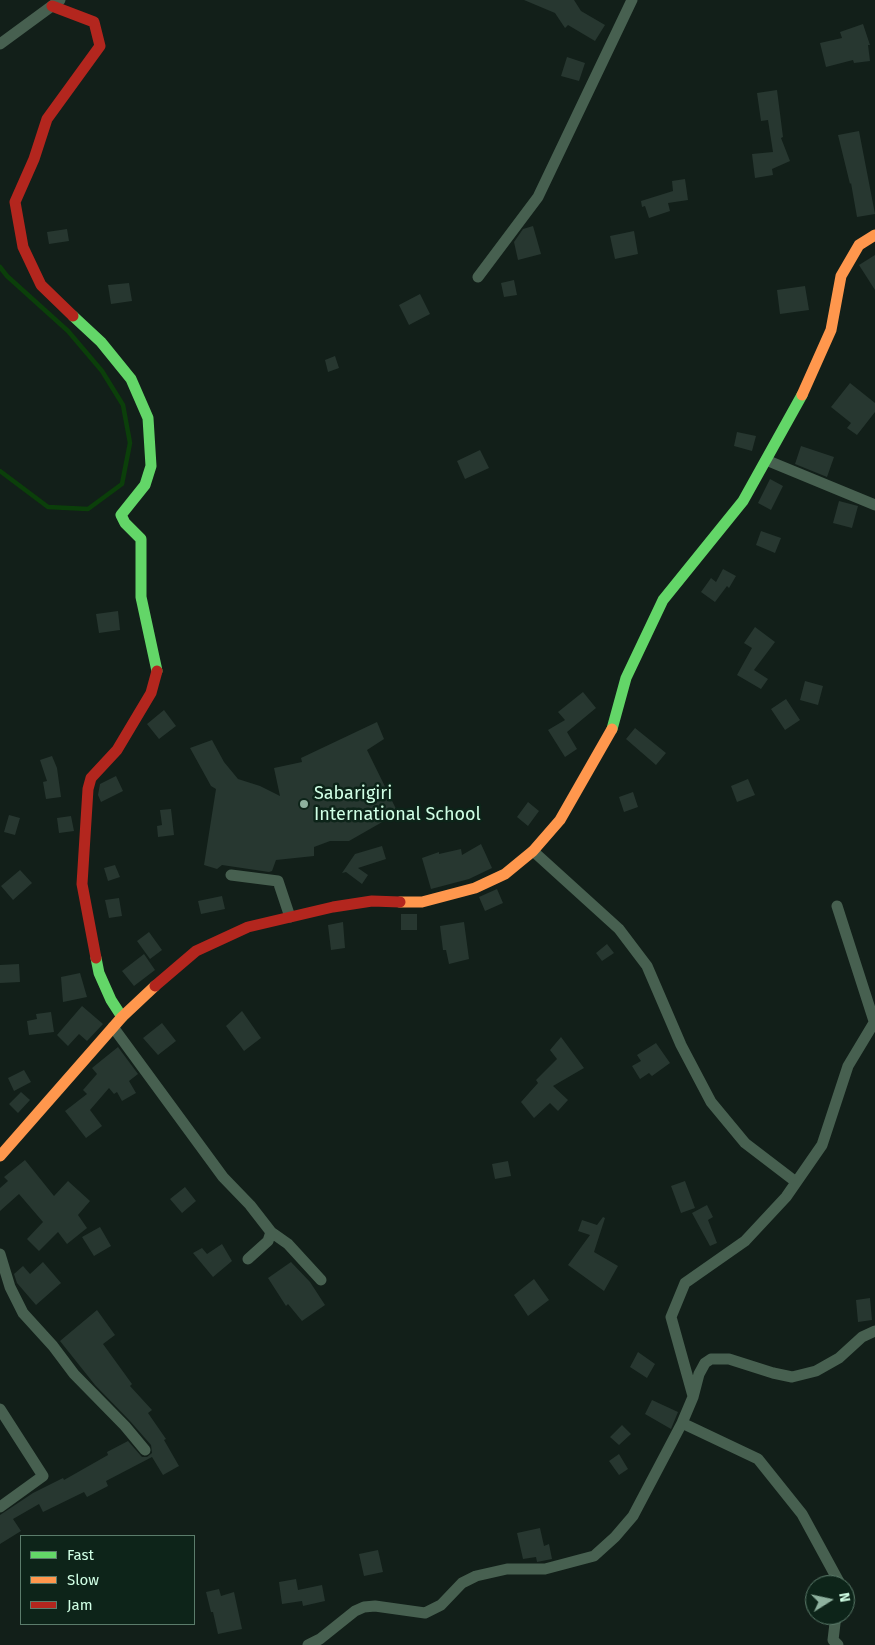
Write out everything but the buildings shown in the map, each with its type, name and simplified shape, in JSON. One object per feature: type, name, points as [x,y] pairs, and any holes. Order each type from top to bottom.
[{"type":"main road","points":[[56,3],[94,22],[100,46],[46,120],[34,159],[15,202],[23,247],[41,285],[101,342],[131,379],[148,418],[152,466],[145,485],[126,506],[121,515],[125,523],[141,539],[141,598],[157,670],[151,692],[127,734],[117,750],[91,778],[88,790],[82,884],[99,973],[111,1000],[122,1017]]},
{"type":"main road","points":[[0,1156],[122,1017],[167,974],[196,950],[248,927],[333,907],[372,901],[422,902],[475,888],[505,874],[533,850],[560,820],[612,730],[626,678],[663,600],[744,501],[806,386],[831,330],[841,276],[859,245],[875,235]]},
{"type":"street","points":[[478,277],[538,197],[632,0]]},
{"type":"street","points":[[0,44],[56,3]]},
{"type":"street","points":[[766,460],[875,505]]},
{"type":"street","points":[[533,850],[618,929],[647,966],[681,1045],[711,1102],[745,1143],[796,1182]]},
{"type":"street","points":[[231,875],[278,881],[290,917]]},
{"type":"street","points":[[693,1397],[671,1317],[685,1283],[745,1241],[786,1197],[822,1145],[848,1066],[875,1021],[837,906]]},
{"type":"street","points":[[113,1027],[223,1177],[250,1205],[271,1232],[288,1244],[321,1280]]},
{"type":"street","points":[[248,1259],[268,1241],[271,1232]]},
{"type":"street","points":[[0,1254],[10,1287],[23,1312],[53,1346],[74,1374],[145,1450]]},
{"type":"street","points":[[308,1645],[324,1642],[355,1611],[364,1607],[375,1606],[425,1613],[441,1605],[462,1583],[476,1576],[507,1569],[545,1569],[594,1556],[634,1516],[682,1423],[693,1397],[699,1374],[705,1363],[711,1359],[729,1359],[792,1376],[816,1371],[839,1358],[862,1337],[875,1331]]},
{"type":"street","points":[[0,1409],[43,1476],[0,1507]]},
{"type":"street","points":[[682,1423],[758,1459],[802,1514],[835,1575]]},
{"type":"street","points":[[835,1625],[833,1640],[838,1645]]},
{"type":"waterway","points":[[0,267],[7,276],[68,331],[102,371],[123,405],[130,443],[122,484],[88,509],[48,507],[0,471]]},
{"type":"traffic: fast","points":[[73,316],[101,342],[131,379],[148,418],[151,466],[145,485],[121,515],[125,523],[141,539],[141,597],[157,671]]},
{"type":"traffic: fast","points":[[612,729],[626,678],[663,600],[743,501],[802,395]]},
{"type":"traffic: fast","points":[[96,958],[99,973],[111,1000],[122,1017]]},
{"type":"traffic: slow","points":[[802,395],[831,330],[841,276],[859,245],[875,235]]},
{"type":"traffic: slow","points":[[400,902],[422,902],[475,888],[505,874],[533,851],[560,820],[612,729]]},
{"type":"traffic: slow","points":[[0,1156],[122,1017],[155,986]]},
{"type":"traffic: jam","points":[[52,6],[94,22],[100,46],[47,119],[34,159],[15,202],[23,247],[41,285],[73,316]]},
{"type":"traffic: jam","points":[[96,958],[82,884],[88,789],[91,778],[117,750],[151,693],[157,671]]},
{"type":"traffic: jam","points":[[155,986],[196,951],[248,927],[333,907],[372,901],[400,902]]},
{"type":"place","name":"Sabarigiri International School","points":[[304,804]]}]
